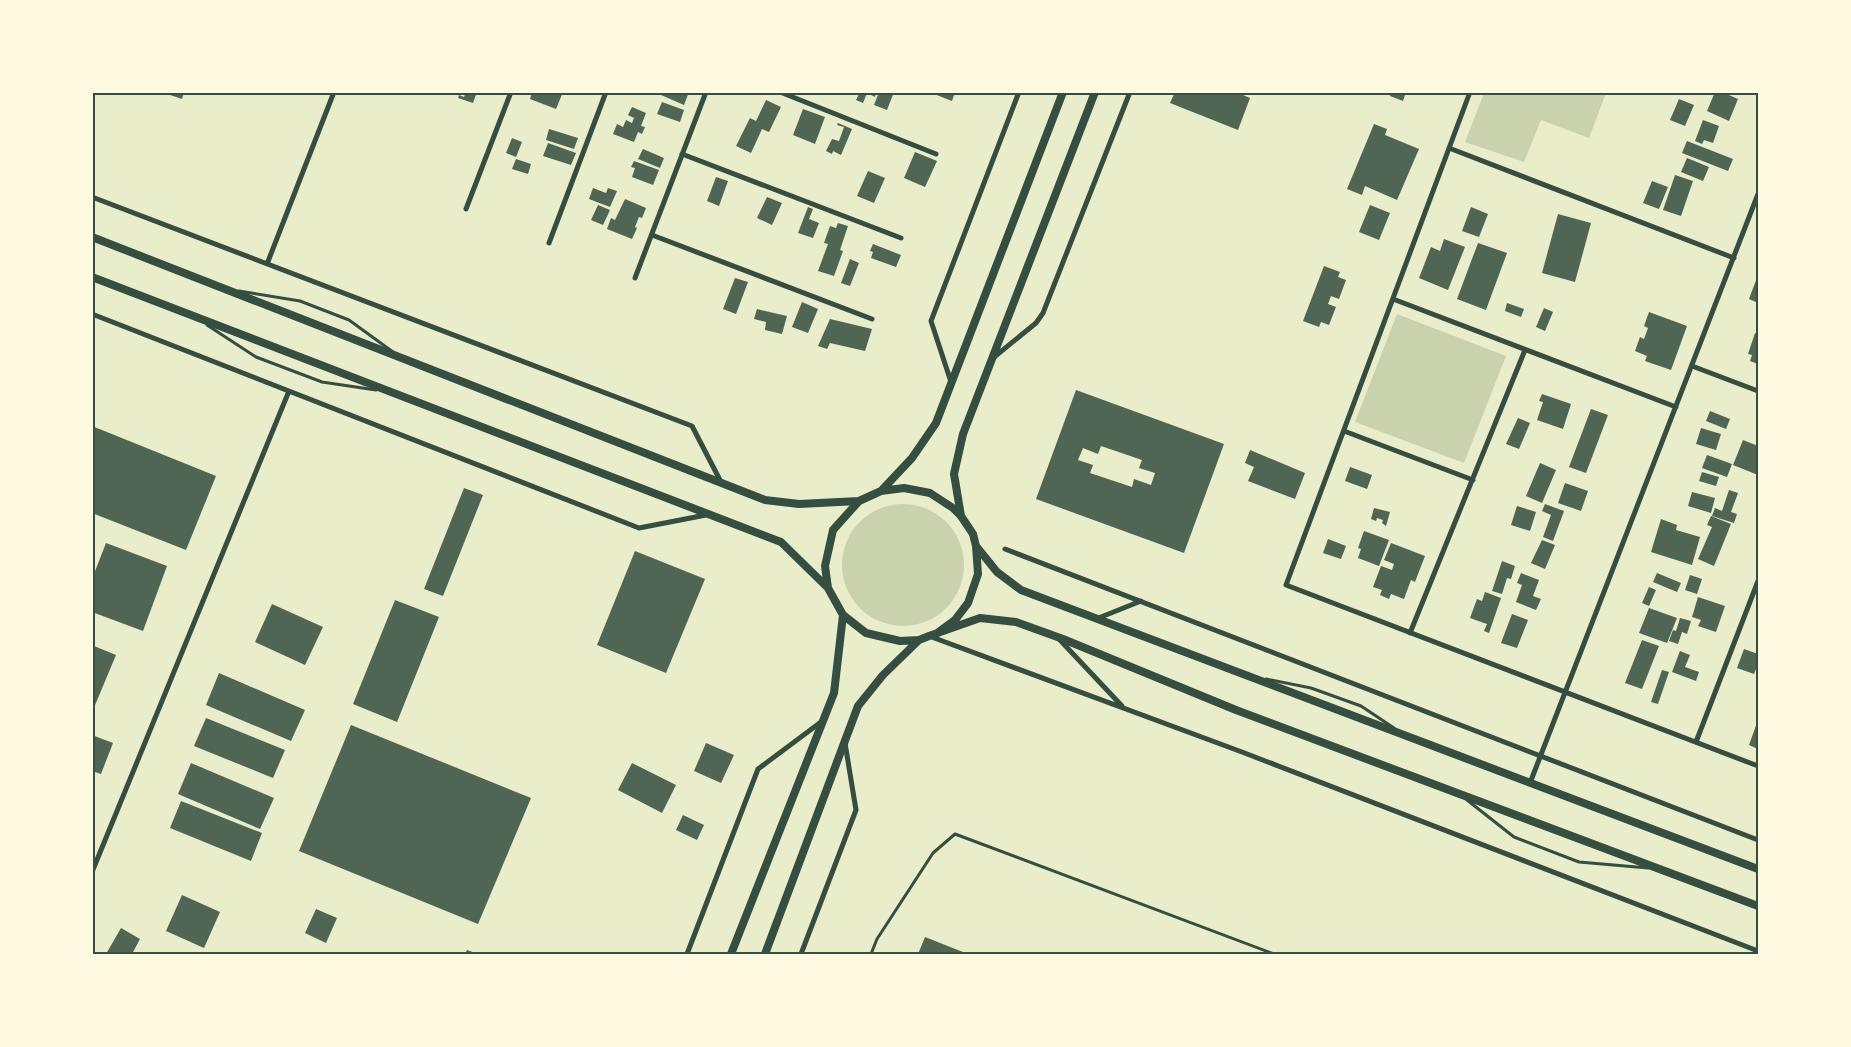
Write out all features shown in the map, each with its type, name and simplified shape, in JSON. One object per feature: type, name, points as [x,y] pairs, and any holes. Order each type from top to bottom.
[{"type":"street","points":[[267,264],[334,92]]},
{"type":"street","points":[[466,209],[511,92]]},
{"type":"street","points":[[548,243],[606,92]]},
{"type":"street","points":[[635,278],[706,92]]},
{"type":"street","points":[[780,92],[936,154]]},
{"type":"street","points":[[952,383],[931,321],[1019,92]]},
{"type":"street","points":[[881,491],[912,458],[936,423],[1063,92]]},
{"type":"street","points":[[961,516],[954,474],[962,434],[1095,92]]},
{"type":"street","points":[[992,359],[1036,323],[1043,313],[1130,92]]},
{"type":"street","points":[[1470,92],[1286,585],[1758,766]]},
{"type":"street","points":[[1449,148],[1734,258]]},
{"type":"street","points":[[682,154],[901,238]]},
{"type":"street","points":[[1530,783],[1758,194]]},
{"type":"street","points":[[92,197],[692,426],[721,482]]},
{"type":"street","points":[[652,235],[872,319]]},
{"type":"street","points":[[92,237],[765,500],[799,504],[859,501],[881,491],[904,488],[930,493],[953,508],[973,534],[978,574],[968,604],[955,620],[932,635]]},
{"type":"street","points":[[92,277],[782,542],[828,588],[843,615],[866,633],[900,642],[918,640],[980,618],[1016,622],[1236,710],[1758,906]]},
{"type":"street","points":[[1393,299],[1676,407]]},
{"type":"street","points":[[92,314],[638,528],[709,514]]},
{"type":"street","points":[[1410,633],[1525,350]]},
{"type":"street","points":[[1692,366],[1758,391]]},
{"type":"street","points":[[92,872],[289,391]]},
{"type":"street","points":[[1344,431],[1472,480]]},
{"type":"street","points":[[828,588],[825,566],[833,530],[859,501]]},
{"type":"street","points":[[976,546],[997,572],[1021,590],[1758,869]]},
{"type":"street","points":[[1005,549],[1758,840]]},
{"type":"street","points":[[1696,742],[1758,581]]},
{"type":"street","points":[[1096,619],[1141,601]]},
{"type":"street","points":[[731,954],[834,693],[843,615]]},
{"type":"street","points":[[932,635],[1251,755],[1758,951]]},
{"type":"street","points":[[1057,637],[1124,708]]},
{"type":"street","points":[[765,954],[858,706],[883,675],[918,640]]},
{"type":"street","points":[[687,954],[758,769],[823,721]]},
{"type":"street","points":[[801,954],[856,810],[845,742]]},
{"type":"lane","points":[[228,289],[300,301],[350,320],[398,356]]},
{"type":"lane","points":[[197,318],[256,357],[322,382],[387,391]]},
{"type":"lane","points":[[1243,675],[1311,688],[1362,706],[1406,736]]},
{"type":"lane","points":[[1460,794],[1514,837],[1579,862],[1658,869]]},
{"type":"lane","points":[[871,954],[877,939],[933,852],[955,834],[1274,954]]},
{"type":"green space","points":[[1484,92],[1606,93],[1589,138],[1541,120],[1524,162],[1465,142]]},
{"type":"green space","points":[[1397,314],[1506,356],[1464,463],[1355,422]]},
{"type":"green space","points":[[903,504],[927,508],[946,522],[960,541],[964,565],[960,589],[946,608],[927,622],[903,626],[879,622],[860,608],[846,589],[842,565],[846,541],[860,522],[879,508]]},
{"type":"building","points":[[161,92],[184,92],[182,99]]},
{"type":"building","points":[[466,92],[477,92],[473,103],[458,98],[459,95],[464,97]]},
{"type":"building","points":[[532,92],[563,92],[556,109],[530,99]]},
{"type":"building","points":[[662,92],[689,92],[684,105],[661,95]]},
{"type":"building","points":[[860,92],[876,92],[875,97],[867,93],[863,103],[856,100]]},
{"type":"building","points":[[879,92],[894,92],[887,110],[874,105]]},
{"type":"building","points":[[929,92],[955,92],[952,101]]},
{"type":"building","points":[[1175,92],[1236,92],[1250,98],[1238,130],[1170,103]]},
{"type":"building","points":[[1391,92],[1406,92],[1403,101],[1390,96]]},
{"type":"building","points":[[1715,92],[1730,92],[1729,95],[1738,99],[1729,121],[1707,111]]},
{"type":"building","points":[[1679,99],[1694,105],[1685,126],[1670,120]]},
{"type":"building","points":[[766,100],[781,107],[769,132],[762,129],[751,153],[736,146],[750,118],[756,121]]},
{"type":"building","points":[[662,102],[684,110],[680,122],[657,114]]},
{"type":"building","points":[[632,107],[646,113],[641,126],[645,127],[642,134],[638,132],[634,142],[613,134],[617,124],[623,127],[626,120],[632,123],[634,118],[628,115]]},
{"type":"building","points":[[803,109],[825,117],[815,144],[793,135]]},
{"type":"building","points":[[1703,120],[1719,126],[1713,143],[1704,140],[1702,144],[1695,141]]},
{"type":"building","points":[[838,123],[852,129],[841,155],[833,151],[832,154],[826,151],[832,139],[839,141],[844,127],[837,125]]},
{"type":"building","points":[[1374,124],[1387,129],[1385,135],[1419,149],[1397,200],[1365,186],[1362,195],[1347,189]]},
{"type":"building","points":[[549,129],[578,138],[574,149],[546,140]]},
{"type":"building","points":[[512,138],[522,142],[516,157],[506,153]]},
{"type":"building","points":[[1687,141],[1733,159],[1728,171],[1682,153]]},
{"type":"building","points":[[548,143],[576,153],[571,165],[543,156]]},
{"type":"building","points":[[643,149],[664,158],[660,168],[638,159]]},
{"type":"building","points":[[915,152],[937,161],[925,187],[904,178]]},
{"type":"building","points":[[1687,158],[1709,167],[1703,181],[1681,172]]},
{"type":"building","points":[[516,159],[531,164],[528,174],[512,169]]},
{"type":"building","points":[[634,161],[659,170],[653,185],[632,177],[635,168],[631,167]]},
{"type":"building","points":[[868,171],[885,178],[874,203],[857,196]]},
{"type":"building","points":[[1675,175],[1693,181],[1681,216],[1663,210]]},
{"type":"building","points":[[716,177],[728,181],[719,206],[707,201]]},
{"type":"building","points":[[1652,181],[1668,187],[1659,209],[1643,203]]},
{"type":"building","points":[[593,188],[606,193],[608,188],[617,191],[610,207],[589,199]]},
{"type":"building","points":[[767,197],[782,203],[772,225],[757,218]]},
{"type":"building","points":[[625,199],[646,208],[642,218],[639,217],[632,239],[607,229],[611,218],[615,220]]},
{"type":"building","points":[[598,205],[610,210],[603,225],[591,220]]},
{"type":"building","points":[[1370,205],[1390,213],[1379,240],[1359,232]]},
{"type":"building","points":[[808,207],[813,209],[809,219],[819,223],[813,238],[798,233]]},
{"type":"building","points":[[1471,207],[1488,214],[1479,237],[1462,231]]},
{"type":"building","points":[[1558,214],[1591,223],[1575,282],[1542,273]]},
{"type":"building","points":[[838,223],[848,226],[840,250],[843,251],[834,276],[818,271],[828,244],[824,243],[830,226],[836,228]]},
{"type":"building","points":[[1444,239],[1465,247],[1448,290],[1419,278],[1431,247],[1440,251]]},
{"type":"building","points":[[1478,243],[1507,253],[1486,310],[1457,299]]},
{"type":"building","points":[[873,244],[901,255],[896,267],[871,258],[873,252],[870,251]]},
{"type":"building","points":[[850,259],[859,263],[850,286],[841,283]]},
{"type":"building","points":[[1324,266],[1340,272],[1338,277],[1346,280],[1339,299],[1331,296],[1328,304],[1336,307],[1329,325],[1321,322],[1319,327],[1303,321]]},
{"type":"building","points":[[1758,275],[1758,303],[1749,299]]},
{"type":"building","points":[[735,278],[748,282],[736,314],[723,309]]},
{"type":"building","points":[[802,302],[818,309],[808,333],[792,327]]},
{"type":"building","points":[[1507,303],[1524,309],[1521,317],[1505,311]]},
{"type":"building","points":[[1544,308],[1553,312],[1545,331],[1536,327]]},
{"type":"building","points":[[757,309],[787,316],[782,334],[765,330],[766,322],[754,319]]},
{"type":"building","points":[[1649,312],[1687,326],[1671,370],[1645,361],[1647,356],[1635,351],[1640,337],[1644,339],[1648,328],[1644,326]]},
{"type":"building","points":[[830,319],[872,329],[865,351],[830,343],[827,349],[818,346]]},
{"type":"building","points":[[1755,333],[1758,334],[1758,364],[1750,361],[1752,355],[1748,354]]},
{"type":"building","points":[[1076,390],[1224,444],[1184,553],[1036,499]],"holes":[[[1101,446],[1142,460],[1139,468],[1155,473],[1151,485],[1134,479],[1132,487],[1090,473],[1093,465],[1078,460],[1083,448],[1098,454]]]},
{"type":"building","points":[[1542,394],[1571,404],[1563,429],[1537,420],[1543,402],[1539,401]]},
{"type":"building","points":[[1591,409],[1608,415],[1586,473],[1569,467]]},
{"type":"building","points":[[1710,411],[1730,419],[1726,429],[1706,421]]},
{"type":"building","points":[[1518,418],[1530,423],[1519,449],[1506,444]]},
{"type":"building","points":[[92,426],[216,476],[186,550],[92,513]]},
{"type":"building","points":[[1701,428],[1721,434],[1716,450],[1696,444]]},
{"type":"building","points":[[1743,440],[1758,446],[1758,475],[1733,465]]},
{"type":"building","points":[[1250,450],[1305,473],[1295,499],[1248,481],[1254,467],[1245,463]]},
{"type":"building","points":[[1707,455],[1732,464],[1727,477],[1702,468]]},
{"type":"building","points":[[1540,463],[1556,470],[1542,503],[1526,496]]},
{"type":"building","points":[[1350,467],[1372,475],[1367,489],[1345,481]]},
{"type":"building","points":[[1702,472],[1719,477],[1716,486],[1699,481]]},
{"type":"building","points":[[1565,483],[1588,491],[1581,511],[1558,503]]},
{"type":"building","points":[[464,488],[483,495],[443,596],[424,589]]},
{"type":"building","points":[[1729,490],[1738,493],[1731,512],[1737,514],[1734,523],[1712,516],[1715,508],[1722,511]]},
{"type":"building","points":[[1692,492],[1715,498],[1711,513],[1688,506]]},
{"type":"building","points":[[1545,504],[1564,511],[1553,541],[1543,537],[1551,515],[1542,511]]},
{"type":"building","points":[[1517,506],[1536,512],[1530,531],[1511,525]]},
{"type":"building","points":[[1374,508],[1390,512],[1386,526],[1382,523],[1383,520],[1377,518],[1376,521],[1371,519]]},
{"type":"building","points":[[1711,516],[1731,524],[1714,566],[1698,559],[1712,527],[1707,525]]},
{"type":"building","points":[[1661,519],[1677,525],[1676,530],[1700,537],[1692,565],[1651,552]]},
{"type":"building","points":[[1364,531],[1389,540],[1379,566],[1358,558],[1361,549],[1358,548]]},
{"type":"building","points":[[1328,539],[1346,546],[1341,559],[1323,553]]},
{"type":"building","points":[[1542,540],[1555,545],[1545,569],[1531,563]]},
{"type":"building","points":[[106,543],[167,566],[143,631],[92,612],[92,579]]},
{"type":"building","points":[[1391,543],[1425,556],[1415,582],[1411,580],[1404,599],[1391,594],[1389,599],[1380,595],[1382,590],[1373,587],[1381,566],[1392,570],[1394,564],[1384,560]]},
{"type":"building","points":[[635,551],[705,579],[666,673],[597,645]]},
{"type":"building","points":[[1502,561],[1515,566],[1511,579],[1507,578],[1502,594],[1492,591]]},
{"type":"building","points":[[1521,573],[1539,580],[1533,596],[1541,599],[1536,610],[1516,602],[1522,585],[1517,583]]},
{"type":"building","points":[[1657,573],[1681,583],[1677,592],[1653,582]]},
{"type":"building","points":[[1690,575],[1702,579],[1697,594],[1685,590]]},
{"type":"building","points":[[1649,587],[1656,590],[1649,606],[1642,603]]},
{"type":"building","points":[[1485,592],[1501,598],[1489,633],[1484,631],[1487,624],[1470,618],[1477,599],[1482,601]]},
{"type":"building","points":[[1698,597],[1725,606],[1716,632],[1698,626],[1701,620],[1692,617]]},
{"type":"building","points":[[395,600],[439,617],[397,722],[353,704]]},
{"type":"building","points":[[272,604],[323,627],[305,665],[255,642]]},
{"type":"building","points":[[1649,608],[1677,618],[1667,643],[1639,633]]},
{"type":"building","points":[[1512,614],[1528,620],[1517,648],[1501,643]]},
{"type":"building","points":[[1680,618],[1691,621],[1687,634],[1682,632],[1678,644],[1669,641],[1673,630],[1676,631]]},
{"type":"building","points":[[1642,640],[1659,646],[1642,689],[1625,683]]},
{"type":"building","points":[[94,646],[116,655],[93,710],[92,649]]},
{"type":"building","points":[[1744,649],[1758,654],[1758,664],[1754,674],[1737,668]]},
{"type":"building","points":[[1680,651],[1690,655],[1685,667],[1699,672],[1696,681],[1672,672]]},
{"type":"building","points":[[1662,670],[1669,672],[1658,704],[1651,702]]},
{"type":"building","points":[[219,673],[305,710],[291,741],[206,705]]},
{"type":"building","points":[[206,718],[285,750],[273,778],[194,746]]},
{"type":"building","points":[[1758,720],[1758,749],[1749,745]]},
{"type":"building","points":[[351,725],[531,798],[478,924],[299,851]]},
{"type":"building","points":[[92,735],[113,743],[101,774],[92,771]]},
{"type":"building","points":[[706,743],[734,755],[721,783],[694,771]]},
{"type":"building","points":[[191,763],[274,798],[260,829],[178,794]]},
{"type":"building","points":[[632,763],[676,785],[662,813],[618,790]]},
{"type":"building","points":[[181,801],[262,833],[251,861],[170,828]]},
{"type":"building","points":[[683,815],[704,825],[697,840],[676,830]]},
{"type":"building","points":[[182,895],[220,912],[204,948],[166,931]]},
{"type":"building","points":[[316,909],[337,918],[326,943],[305,933]]},
{"type":"building","points":[[121,928],[140,939],[132,954],[106,954]]},
{"type":"building","points":[[925,937],[968,954],[918,954]]},
{"type":"building","points":[[467,950],[478,954],[465,954]]}]
